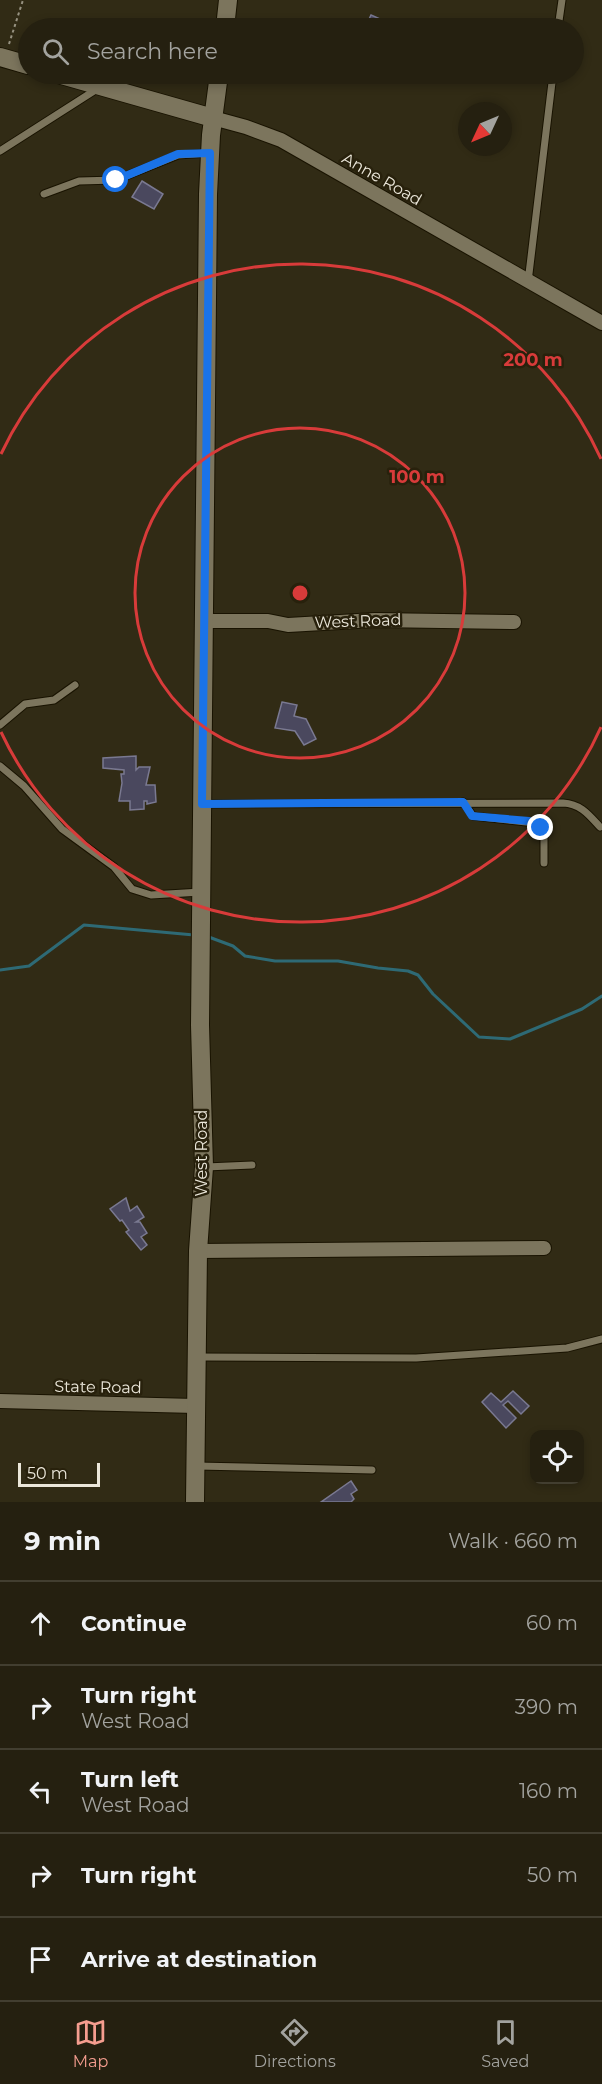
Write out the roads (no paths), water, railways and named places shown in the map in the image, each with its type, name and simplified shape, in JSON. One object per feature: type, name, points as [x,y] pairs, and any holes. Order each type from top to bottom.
[{"type":"street","points":[[226,18],[228,0]]},
{"type":"street","points":[[2,57],[18,62]]},
{"type":"street","points":[[92,84],[213,118]]},
{"type":"street","name":"West Road","points":[[195,1502],[198,1251],[204,1167],[200,1077],[201,892],[210,153],[218,84]]},
{"type":"street","name":"Anne Road","points":[[213,118],[246,126],[282,140],[602,323]]},
{"type":"street","name":"West Road","points":[[203,621],[268,621],[288,625],[446,619],[514,622]]},
{"type":"street","points":[[198,1251],[544,1248]]},
{"type":"street","name":"State Road","points":[[0,1401],[195,1406]]},
{"type":"lane","points":[[559,18],[562,0]]},
{"type":"lane","points":[[528,282],[552,84]]},
{"type":"lane","points":[[0,151],[102,87]]},
{"type":"lane","points":[[44,195],[79,181],[116,180],[178,154],[210,153]]},
{"type":"lane","points":[[0,725],[25,704],[54,700],[75,685]]},
{"type":"lane","points":[[0,766],[24,786],[62,829],[114,867],[132,888],[151,894],[201,892]]},
{"type":"lane","points":[[463,802],[472,816],[535,823],[544,834],[544,863]]},
{"type":"lane","points":[[202,804],[571,803],[585,810],[600,827]]},
{"type":"lane","points":[[204,1167],[252,1165]]},
{"type":"lane","points":[[197,1357],[416,1358],[567,1348],[602,1339]]},
{"type":"lane","points":[[196,1466],[372,1470]]},
{"type":"waterway","points":[[0,970],[29,966],[84,925],[194,935]]},
{"type":"waterway","points":[[206,936],[233,946],[245,956],[275,961],[338,961],[408,971],[418,975],[433,994],[479,1037],[510,1039],[582,1009],[602,996]]}]
